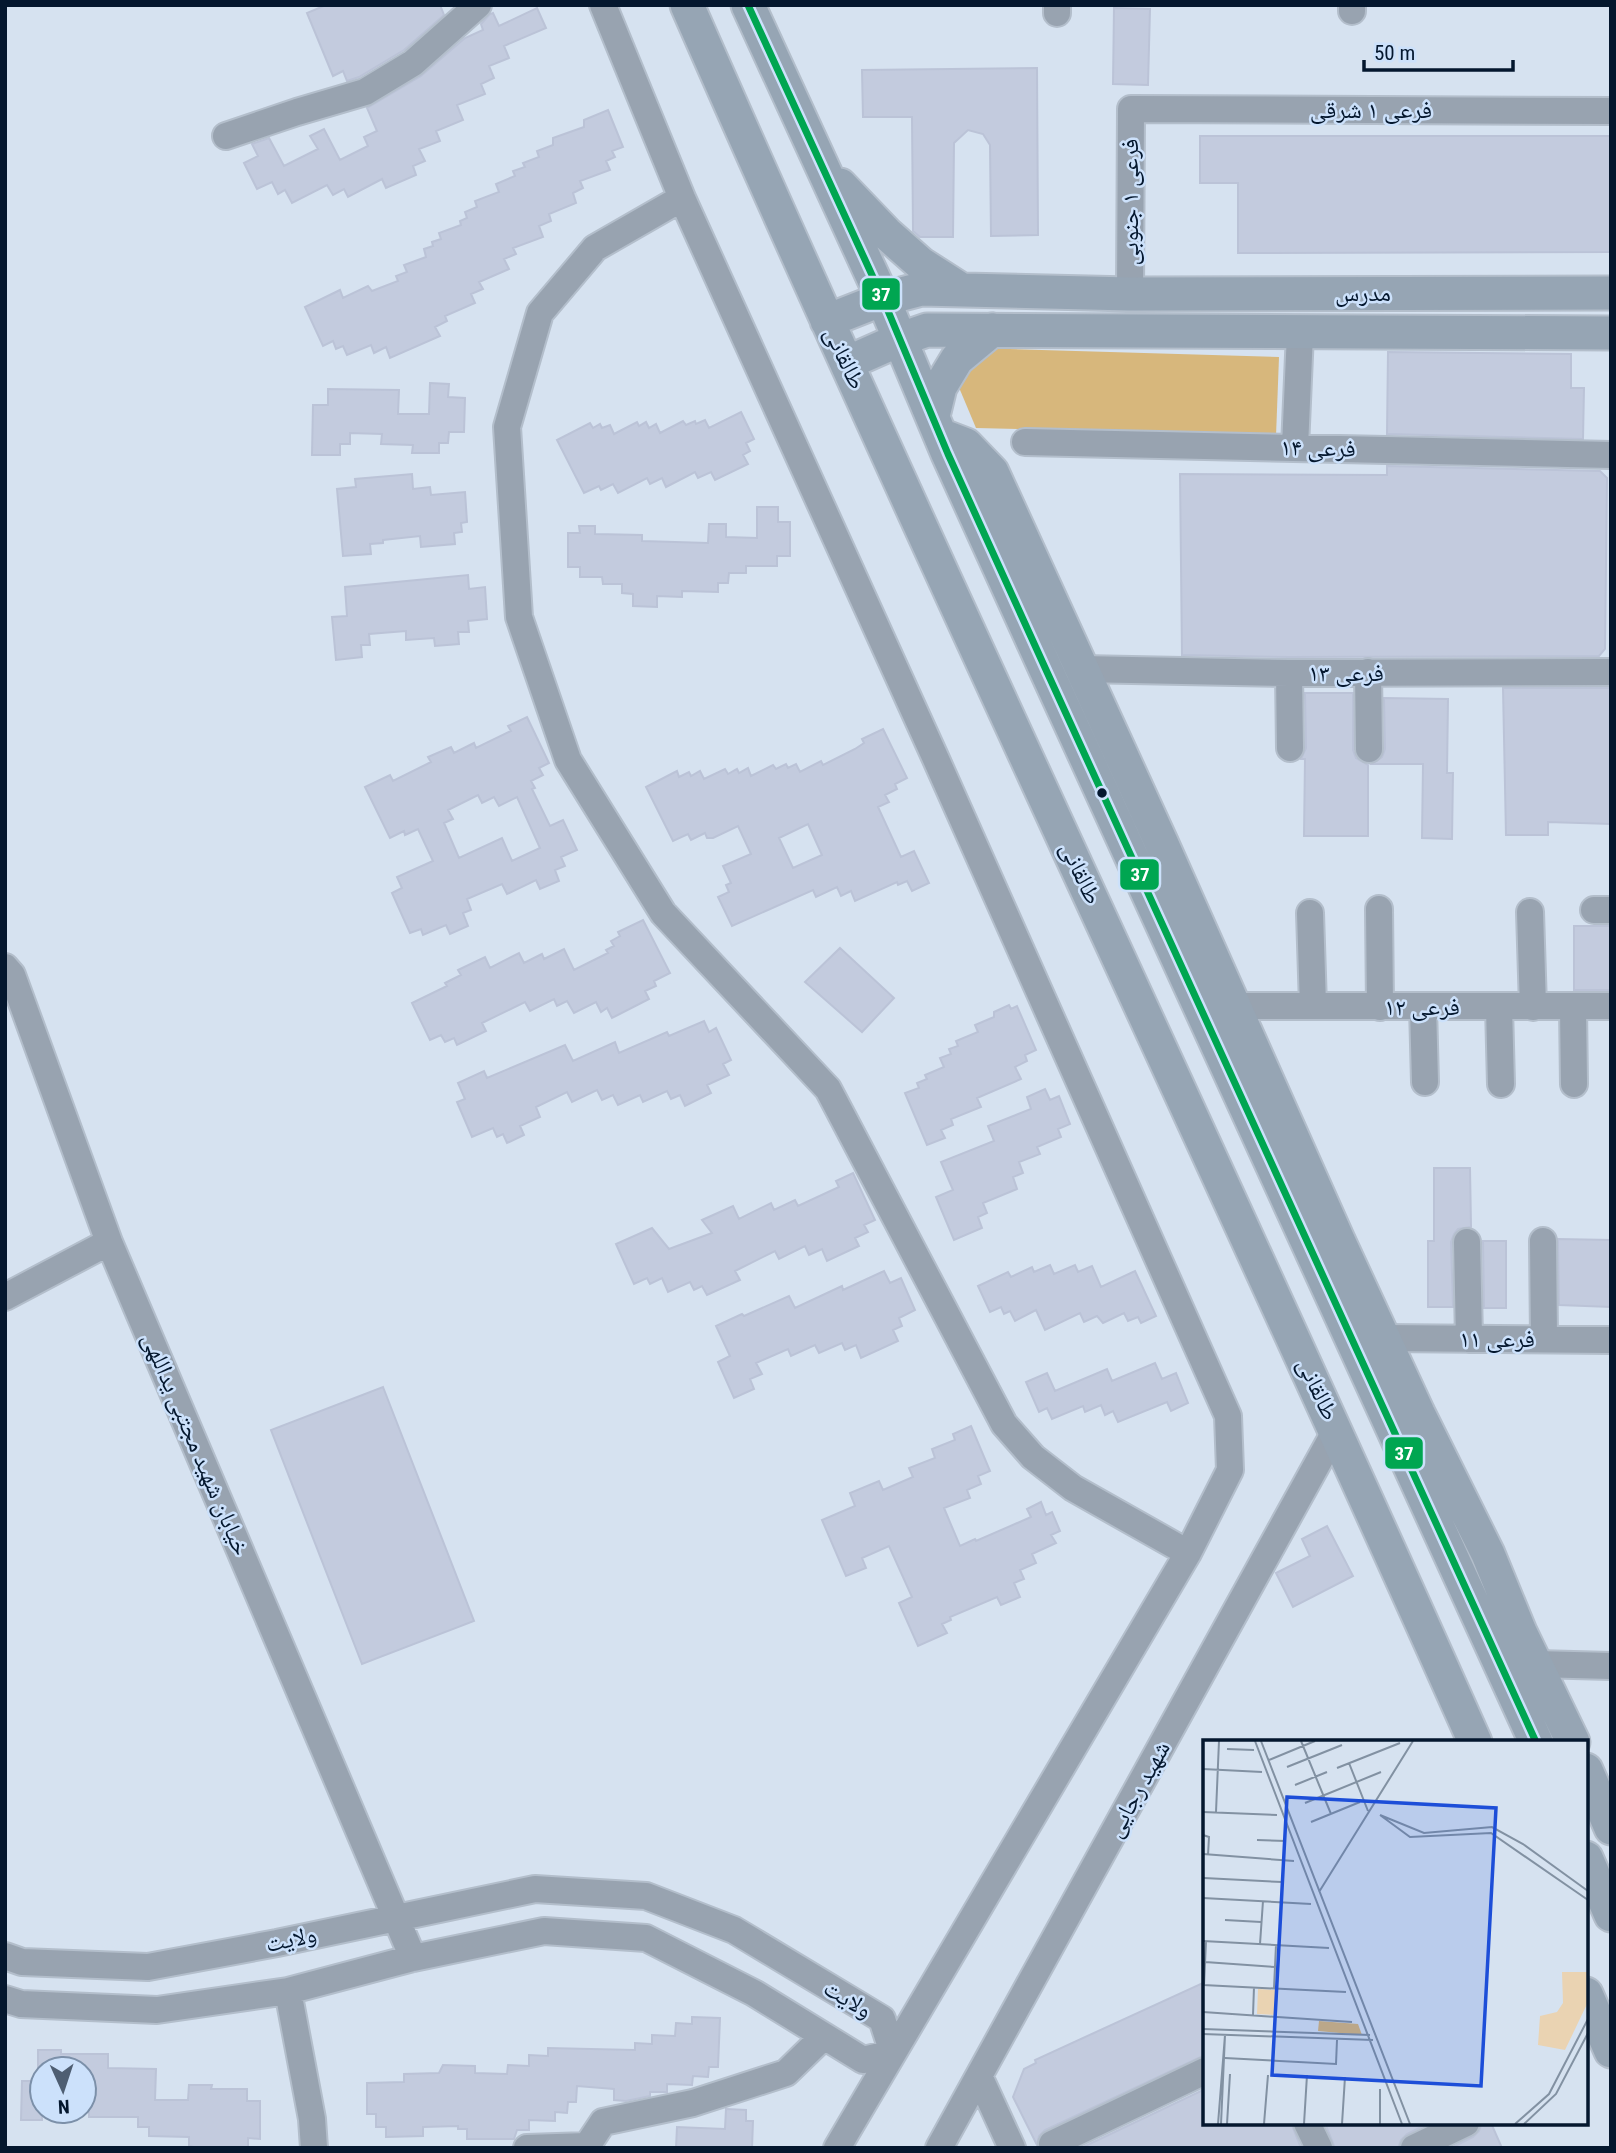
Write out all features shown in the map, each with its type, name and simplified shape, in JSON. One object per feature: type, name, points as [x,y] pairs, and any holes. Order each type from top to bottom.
[{"type":"main road","name":"طالقانی","points":[[687,5],[827,321],[1336,1430],[1474,1740]]},
{"type":"main road","points":[[748,5],[883,299],[937,426],[1292,1211],[1535,1740]]},
{"type":"main road","points":[[822,167],[886,233],[921,264],[962,291]]},
{"type":"main road","name":"مدرس","points":[[827,321],[883,299],[921,289],[1130,294],[1611,293]]},
{"type":"main road","name":"مدرس","points":[[847,363],[928,330],[1611,333]]},
{"type":"main road","points":[[937,426],[940,387],[957,359],[992,331]]},
{"type":"main road","points":[[937,426],[966,445],[992,472],[1384,1338],[1488,1554],[1572,1740]]},
{"type":"main road","points":[[1588,1774],[1609,1819]]},
{"type":"main road","points":[[1588,1863],[1611,1915]]},
{"type":"main road","points":[[1588,1999],[1611,2051]]},
{"type":"street","points":[[226,136],[297,111],[365,92],[413,63],[478,5]]},
{"type":"street","points":[[603,5],[682,198],[935,757],[1228,1416],[1230,1470],[1188,1553],[837,2148]]},
{"type":"street","name":"فرعی ۱ شرقی","points":[[1131,109],[1611,111]]},
{"type":"street","name":"فرعی ۱ جنوبی","points":[[1130,294],[1131,109]]},
{"type":"street","points":[[682,198],[595,248],[540,313],[507,427],[519,617],[568,760],[663,914],[828,1089],[1004,1424],[1032,1457],[1073,1488],[1188,1553]]},
{"type":"street","points":[[1295,447],[1300,333]]},
{"type":"street","name":"فرعی ۱۴","points":[[1025,442],[1611,455]]},
{"type":"street","name":"فرعی ۱۳","points":[[1081,669],[1289,673],[1611,672]]},
{"type":"street","points":[[1368,672],[1369,749]]},
{"type":"street","points":[[1289,673],[1290,748]]},
{"type":"street","points":[[1379,909],[1380,1007]]},
{"type":"street","points":[[1530,912],[1533,1007]]},
{"type":"street","points":[[1310,913],[1313,1006]]},
{"type":"street","name":"خیابان شهید مجتبی یداللهی","points":[[5,967],[12,975],[110,1242],[413,1958]]},
{"type":"street","name":"فرعی ۱۲","points":[[1234,1006],[1611,1006]]},
{"type":"street","points":[[1423,1007],[1425,1082]]},
{"type":"street","points":[[1499,1007],[1501,1084]]},
{"type":"street","points":[[1573,1007],[1574,1084]]},
{"type":"street","points":[[1543,1241],[1544,1339]]},
{"type":"street","points":[[5,1297],[110,1242]]},
{"type":"street","points":[[1467,1242],[1469,1339]]},
{"type":"street","name":"فرعی ۱۱","points":[[1384,1338],[1611,1340]]},
{"type":"street","name":"شهید رجایی","points":[[939,2148],[1336,1430]]},
{"type":"street","points":[[1536,1664],[1611,1666]]},
{"type":"street","name":"ولایت","points":[[5,1956],[22,1962],[148,1967],[535,1889],[646,1896],[734,1930],[882,2019],[893,2053],[863,2060],[754,1993],[646,1938],[544,1931],[413,1958],[288,1991],[157,2010],[21,2004],[5,1998]]},
{"type":"street","points":[[288,1991],[312,2119],[314,2148]]},
{"type":"street","points":[[527,2148],[587,2146],[603,2122],[693,2103],[786,2073],[824,2036]]},
{"type":"street","points":[[1052,2144],[1203,2072]]},
{"type":"street","points":[[979,2076],[1012,2148]]},
{"type":"street","points":[[1308,2125],[1319,2148]]},
{"type":"street","points":[[1414,2148],[1462,2125]]},
{"type":"shaded area","points":[[942,347],[1279,357],[1276,436],[976,428]]},
{"type":"building","points":[[326,5],[440,5],[444,15],[404,50],[359,77],[347,81],[343,71],[333,76],[307,13]]},
{"type":"building","points":[[537,8],[546,28],[504,46],[509,58],[489,66],[494,78],[481,84],[485,94],[457,105],[463,120],[436,131],[440,141],[419,149],[425,161],[413,166],[416,175],[386,188],[382,179],[348,197],[344,189],[333,195],[327,185],[292,203],[285,190],[278,194],[272,182],[257,189],[244,163],[258,156],[252,144],[269,138],[284,166],[318,149],[310,136],[324,129],[340,160],[368,146],[364,137],[377,131],[367,108],[421,76],[465,38],[483,30],[481,24],[490,14],[493,13],[499,26]]},
{"type":"building","points":[[1114,8],[1150,9],[1148,85],[1113,84]]},
{"type":"building","points":[[1037,68],[1038,235],[991,236],[990,145],[983,134],[968,130],[954,143],[953,237],[920,237],[913,231],[912,117],[863,117],[862,70]]},
{"type":"building","points":[[608,110],[623,147],[612,151],[615,157],[606,161],[610,170],[580,181],[583,188],[573,193],[576,203],[549,214],[551,221],[539,226],[543,237],[513,248],[516,254],[504,259],[509,269],[479,282],[483,289],[471,294],[475,303],[445,316],[447,321],[435,327],[440,336],[390,358],[386,347],[374,353],[371,345],[347,355],[343,346],[336,349],[333,341],[323,346],[305,307],[340,290],[343,298],[368,286],[372,291],[398,281],[396,276],[407,272],[404,265],[426,257],[424,249],[441,239],[439,233],[461,225],[460,221],[467,218],[465,212],[477,207],[475,201],[499,192],[496,184],[515,176],[513,171],[525,167],[523,163],[539,157],[537,151],[553,145],[553,138],[584,127],[584,120]]},
{"type":"building","points":[[1200,136],[1611,136],[1611,252],[1238,253],[1238,183],[1200,183]]},
{"type":"building","points":[[1388,352],[1571,354],[1571,388],[1584,388],[1583,439],[1387,434]]},
{"type":"building","points":[[430,383],[449,384],[448,397],[465,398],[464,432],[449,432],[448,443],[439,443],[439,453],[412,453],[413,445],[381,444],[382,434],[350,433],[350,444],[340,444],[340,455],[312,455],[313,405],[328,405],[328,389],[399,390],[398,414],[429,414]]},
{"type":"building","points":[[741,412],[754,439],[746,443],[750,451],[743,455],[748,464],[715,480],[711,472],[698,478],[695,472],[666,487],[662,478],[650,484],[647,478],[618,493],[613,484],[601,490],[599,486],[584,493],[557,440],[590,423],[593,428],[600,424],[602,428],[610,425],[614,434],[637,422],[639,426],[646,422],[649,428],[656,424],[660,433],[683,421],[686,425],[705,420],[709,428]]},
{"type":"building","points":[[1387,466],[1600,471],[1607,478],[1605,649],[1599,656],[1182,655],[1180,474],[1387,475]]},
{"type":"building","points":[[412,474],[413,489],[430,487],[431,495],[465,492],[467,522],[461,523],[462,532],[454,533],[455,544],[421,547],[420,536],[383,540],[383,543],[370,544],[371,554],[343,556],[337,489],[356,487],[355,479]]},
{"type":"building","points":[[757,507],[778,507],[778,522],[790,522],[790,556],[777,556],[777,566],[746,566],[746,573],[729,573],[728,583],[718,583],[718,592],[682,591],[682,597],[657,596],[657,607],[633,606],[633,594],[622,593],[622,584],[603,584],[602,577],[580,577],[580,567],[568,567],[568,533],[580,533],[579,526],[595,526],[595,534],[642,535],[642,541],[708,543],[709,524],[726,524],[726,537],[757,538]]},
{"type":"building","points":[[468,575],[469,589],[485,587],[487,619],[468,621],[469,632],[458,632],[459,644],[435,646],[434,638],[406,640],[406,631],[369,634],[370,645],[361,645],[362,657],[336,660],[332,617],[347,616],[345,587]]},
{"type":"building","points":[[1503,688],[1611,688],[1611,824],[1548,822],[1548,835],[1506,835]]},
{"type":"building","points":[[1305,693],[1353,693],[1353,750],[1356,758],[1368,765],[1368,836],[1304,836],[1305,759],[1301,759],[1306,748]]},
{"type":"building","points":[[1384,698],[1448,699],[1447,773],[1453,773],[1452,839],[1422,838],[1423,764],[1372,764],[1382,757],[1385,749]]},
{"type":"building","points":[[527,717],[549,763],[539,768],[543,775],[531,781],[535,788],[532,789],[550,826],[563,820],[577,850],[561,857],[565,866],[555,870],[559,881],[540,889],[536,880],[507,894],[502,884],[467,899],[471,910],[463,913],[468,926],[450,934],[446,925],[423,935],[421,929],[410,933],[392,893],[402,888],[397,877],[433,861],[418,829],[405,835],[404,831],[390,838],[365,787],[390,775],[393,781],[431,762],[428,757],[451,747],[454,753],[474,743],[476,748],[511,731],[508,726]],"holes":[[[478,795],[482,803],[494,797],[499,806],[517,797],[540,848],[512,861],[502,838],[459,858],[444,823],[453,819],[448,810]]]},
{"type":"building","points":[[883,729],[907,778],[895,784],[897,789],[885,795],[889,802],[878,807],[901,857],[914,851],[929,883],[912,891],[907,881],[898,885],[897,882],[855,901],[851,891],[841,896],[837,887],[816,897],[813,890],[732,926],[718,897],[729,892],[726,885],[731,883],[723,866],[751,854],[738,826],[713,838],[707,838],[705,833],[691,840],[688,834],[673,841],[646,787],[677,771],[679,777],[689,772],[691,776],[700,771],[704,779],[725,769],[728,774],[737,769],[739,773],[748,768],[751,776],[773,765],[776,769],[786,764],[788,768],[796,764],[800,772],[821,761],[823,765],[855,749],[864,743],[862,739]],"holes":[[[808,824],[822,855],[793,868],[779,838]]]},
{"type":"building","points":[[643,920],[670,973],[654,981],[656,986],[645,991],[649,999],[612,1018],[607,1008],[601,1012],[596,1002],[574,1013],[567,1001],[557,1006],[554,999],[530,1011],[525,1002],[482,1023],[486,1031],[457,1045],[454,1038],[445,1042],[441,1035],[430,1040],[412,1003],[447,986],[445,983],[461,975],[458,970],[485,957],[490,968],[519,953],[524,963],[542,954],[544,959],[564,949],[574,970],[608,953],[606,950],[614,946],[611,941],[620,936],[618,932]]},
{"type":"building","points":[[1574,926],[1611,926],[1611,990],[1574,990]]},
{"type":"building","points":[[840,948],[894,998],[862,1032],[805,982]]},
{"type":"building","points":[[1009,1005],[1011,1009],[1017,1006],[1036,1050],[1025,1055],[1027,1061],[1015,1067],[1021,1079],[977,1098],[981,1107],[951,1119],[953,1125],[941,1130],[945,1138],[927,1145],[905,1093],[919,1088],[917,1083],[927,1079],[925,1075],[944,1067],[940,1058],[951,1054],[949,1049],[958,1046],[956,1041],[978,1032],[975,1025],[994,1017],[994,1012]]},
{"type":"building","points":[[704,1021],[709,1032],[716,1028],[731,1060],[723,1064],[729,1075],[707,1085],[711,1093],[685,1106],[680,1095],[671,1099],[667,1091],[643,1102],[640,1095],[618,1105],[613,1095],[602,1100],[597,1090],[572,1102],[567,1092],[536,1107],[540,1117],[520,1126],[524,1135],[507,1143],[503,1134],[497,1137],[493,1128],[472,1137],[457,1102],[465,1099],[458,1083],[484,1071],[487,1078],[565,1045],[573,1061],[615,1042],[619,1053],[667,1032],[669,1036]]},
{"type":"building","points":[[1045,1089],[1050,1100],[1059,1096],[1070,1124],[1058,1129],[1061,1137],[1037,1147],[1040,1154],[1019,1162],[1023,1173],[1013,1177],[1017,1189],[983,1203],[987,1213],[978,1217],[982,1228],[954,1240],[936,1197],[953,1190],[941,1162],[994,1141],[988,1126],[1031,1109],[1027,1097]]},
{"type":"building","points":[[1434,1168],[1470,1168],[1471,1227],[1458,1229],[1451,1242],[1453,1307],[1428,1307],[1428,1241],[1434,1241]]},
{"type":"building","points":[[853,1173],[875,1220],[864,1225],[868,1232],[855,1238],[859,1246],[827,1261],[822,1249],[809,1255],[805,1246],[779,1259],[775,1251],[735,1271],[740,1280],[707,1295],[702,1286],[694,1290],[690,1282],[668,1292],[662,1278],[650,1284],[647,1278],[634,1284],[616,1244],[652,1228],[669,1249],[712,1233],[702,1220],[733,1206],[739,1219],[771,1203],[774,1210],[795,1200],[798,1206],[839,1187],[836,1181]]},
{"type":"building","points":[[1558,1239],[1611,1240],[1611,1307],[1559,1305]]},
{"type":"building","points":[[1483,1241],[1506,1241],[1506,1308],[1484,1308]]},
{"type":"building","points":[[1050,1265],[1054,1274],[1075,1265],[1078,1272],[1092,1266],[1101,1287],[1135,1271],[1156,1316],[1141,1323],[1138,1317],[1128,1321],[1124,1313],[1103,1323],[1097,1316],[1084,1322],[1080,1313],[1045,1330],[1036,1310],[1015,1321],[1010,1311],[1004,1314],[1001,1307],[990,1312],[978,1286],[1008,1272],[1011,1277],[1032,1267],[1034,1272]]},
{"type":"building","points":[[884,1271],[890,1283],[901,1278],[915,1310],[899,1318],[902,1326],[893,1330],[898,1341],[861,1358],[856,1345],[845,1350],[842,1343],[819,1353],[815,1345],[791,1356],[788,1349],[756,1363],[762,1374],[750,1379],[754,1389],[734,1398],[718,1362],[730,1356],[716,1326],[789,1296],[795,1308],[842,1286],[843,1290]]},
{"type":"building","points":[[1155,1363],[1162,1379],[1176,1373],[1188,1403],[1171,1411],[1167,1402],[1118,1422],[1113,1411],[1105,1415],[1101,1405],[1085,1412],[1083,1406],[1052,1419],[1047,1408],[1039,1412],[1026,1382],[1047,1373],[1055,1391],[1107,1369],[1112,1381]]},
{"type":"building","points":[[383,1387],[474,1621],[362,1664],[271,1430]]},
{"type":"building","points":[[971,1426],[990,1471],[978,1476],[981,1484],[967,1490],[970,1498],[944,1508],[960,1546],[1031,1517],[1027,1509],[1041,1502],[1046,1515],[1052,1512],[1060,1531],[1051,1535],[1056,1543],[1032,1554],[1036,1563],[1020,1570],[1024,1579],[1014,1583],[1020,1597],[1001,1605],[997,1597],[950,1617],[951,1620],[942,1624],[947,1633],[918,1646],[899,1603],[912,1597],[889,1546],[862,1558],[866,1568],[846,1576],[822,1520],[855,1506],[850,1493],[879,1481],[883,1490],[913,1477],[909,1468],[935,1458],[932,1449],[955,1440],[953,1434]]},
{"type":"building","points":[[1327,1526],[1353,1576],[1293,1607],[1276,1573],[1310,1556],[1302,1539]]},
{"type":"building","points":[[1203,1983],[1203,2056],[1045,2130],[1039,2136],[1037,2145],[1013,2097],[1024,2069],[1036,2063],[1035,2060]]},
{"type":"building","points":[[692,2017],[720,2018],[718,2067],[709,2067],[708,2077],[693,2076],[692,2085],[667,2084],[667,2092],[650,2092],[650,2096],[626,2101],[614,2100],[614,2089],[577,2086],[576,2102],[568,2102],[567,2113],[555,2112],[555,2121],[529,2120],[529,2130],[517,2130],[514,2139],[467,2139],[467,2129],[458,2129],[458,2126],[423,2127],[423,2136],[386,2137],[386,2127],[376,2127],[376,2114],[367,2114],[367,2083],[404,2082],[404,2074],[439,2073],[443,2065],[475,2066],[475,2073],[507,2074],[508,2065],[529,2066],[529,2055],[548,2056],[548,2048],[635,2050],[635,2043],[652,2044],[652,2035],[675,2036],[676,2023],[692,2024]]},
{"type":"building","points":[[38,2050],[61,2050],[61,2054],[108,2054],[108,2068],[156,2069],[155,2100],[188,2100],[189,2085],[212,2085],[211,2089],[247,2089],[247,2101],[260,2101],[260,2139],[248,2138],[248,2148],[199,2148],[189,2146],[189,2137],[149,2136],[149,2127],[138,2127],[138,2117],[98,2117],[98,2055],[38,2055]]},
{"type":"building","points":[[22,2081],[28,2081],[28,2120],[21,2120]]},
{"type":"building","points":[[1203,2090],[1203,2125],[1292,2125],[1301,2148],[1081,2148]]},
{"type":"building","points":[[726,2109],[746,2110],[746,2121],[753,2121],[752,2148],[676,2148],[677,2127],[725,2129]]},
{"type":"building","points":[[1326,2125],[1425,2125],[1407,2134],[1398,2148],[1335,2148]]},
{"type":"building","points":[[1481,2125],[1492,2125],[1502,2148],[1451,2148],[1473,2137]]},
{"type":"transit line","name":"37","points":[[748,5],[883,299],[948,454],[1535,1740]]}]
